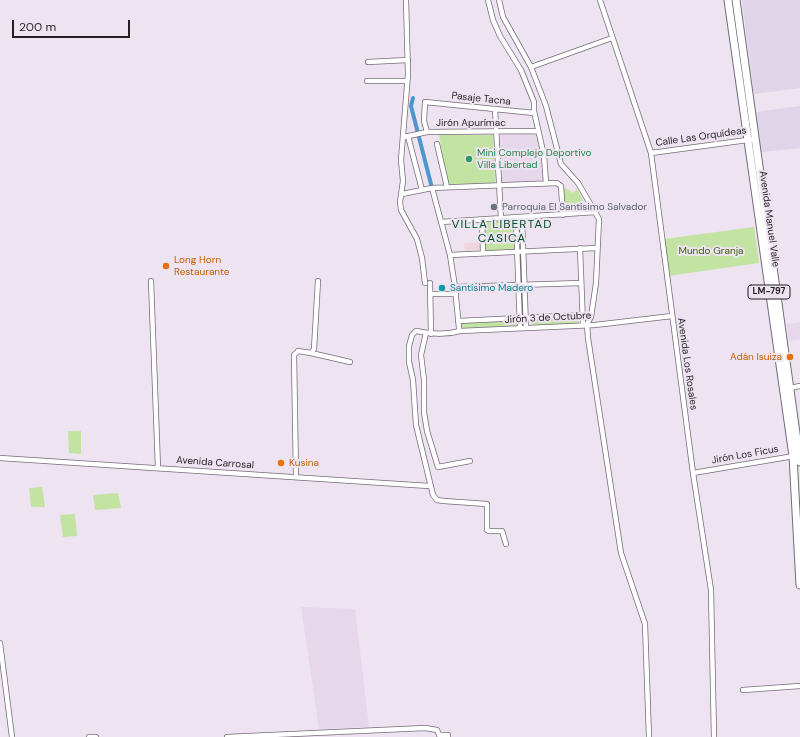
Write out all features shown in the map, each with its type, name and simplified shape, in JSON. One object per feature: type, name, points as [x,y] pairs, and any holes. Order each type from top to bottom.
[{"type":"main road","name":"Avenida Manuel Valle","points":[[728,0],[790,388],[798,458],[800,585]]},
{"type":"main road","name":"Avenida Manuel Valle","points":[[736,0],[751,139],[798,458]]},
{"type":"street","points":[[406,0],[406,40],[408,60],[406,136],[401,160],[403,181],[400,202],[401,210],[417,239],[430,294],[429,334],[421,355],[424,380],[424,412],[427,431],[438,467],[470,461]]},
{"type":"street","points":[[488,0],[493,20],[500,36],[521,70],[534,102],[534,113],[544,156],[546,183]]},
{"type":"street","points":[[499,0],[503,17],[531,67],[546,106],[561,164],[578,184],[599,219],[596,283],[592,317],[585,325]]},
{"type":"street","name":"Avenida Los Rosales","points":[[600,0],[650,153],[693,473],[711,590],[714,737]]},
{"type":"street","points":[[531,67],[612,38]]},
{"type":"street","points":[[368,62],[408,60]]},
{"type":"street","points":[[367,82],[407,81]]},
{"type":"street","name":"Pasaje Tacna","points":[[427,132],[424,121],[426,102],[534,113]]},
{"type":"street","points":[[495,109],[501,219]]},
{"type":"street","name":"Jirón Apurímac","points":[[406,136],[427,132],[538,131]]},
{"type":"street","points":[[406,136],[422,190]]},
{"type":"street","name":"Calle Las Orquídeas","points":[[650,153],[751,139]]},
{"type":"street","points":[[437,144],[447,187]]},
{"type":"street","points":[[402,194],[432,188],[447,187],[546,183],[557,184],[561,186],[563,215]]},
{"type":"street","points":[[432,188],[450,255],[456,294],[458,328]]},
{"type":"street","points":[[441,222],[522,218],[596,212]]},
{"type":"street","points":[[516,218],[520,328]]},
{"type":"street","points":[[522,218],[526,328]]},
{"type":"street","points":[[482,220],[483,252]]},
{"type":"street","points":[[580,248],[583,315],[621,553],[645,624],[649,737]]},
{"type":"street","points":[[450,255],[483,252],[597,248]]},
{"type":"street","points":[[151,281],[158,468]]},
{"type":"street","points":[[311,353],[314,349],[318,281]]},
{"type":"street","points":[[455,287],[581,284]]},
{"type":"street","points":[[430,294],[456,294]]},
{"type":"street","name":"Jirón 3 de Octubre","points":[[458,321],[583,315]]},
{"type":"street","name":"Jirón 3 de Octubre","points":[[429,486],[416,425],[413,380],[409,362],[409,346],[412,335],[416,331],[429,334],[595,325],[672,316]]},
{"type":"street","points":[[296,477],[294,355],[298,351],[350,362]]},
{"type":"street","points":[[790,388],[800,386]]},
{"type":"street","name":"Avenida Carrosal","points":[[0,458],[429,486]]},
{"type":"street","name":"Jirón Los Ficus","points":[[693,473],[798,458]]},
{"type":"street","points":[[429,486],[437,500],[487,504],[487,530],[502,531],[506,544]]},
{"type":"street","points":[[0,643],[12,737]]},
{"type":"street","points":[[743,690],[800,686]]},
{"type":"street","points":[[227,737],[425,728],[435,728],[440,736],[448,736]]},
{"type":"street","points":[[89,737],[96,737]]},
{"type":"shaded area","points":[[742,0],[800,0],[800,88],[754,94]]},
{"type":"shaded area","points":[[800,106],[800,148],[761,152],[756,112]]},
{"type":"shaded area","points":[[501,135],[537,135],[542,152],[543,181],[503,183],[501,181],[499,137]]},
{"type":"shaded area","points":[[480,242],[481,250],[465,251],[464,243]]},
{"type":"shaded area","points":[[800,322],[800,339],[789,341],[787,324]]},
{"type":"shaded area","points":[[301,607],[355,609],[369,727],[319,729]]},
{"type":"green space","name":"Mini Complejo Deportivo Villa Libertad","points":[[439,135],[493,135],[495,183],[448,185]]},
{"type":"green space","points":[[564,187],[573,193],[577,189],[588,211],[566,213],[564,211]]},
{"type":"green space","points":[[513,220],[514,249],[485,251],[484,222]]},
{"type":"green space","name":"Mundo Granja","points":[[754,227],[759,263],[668,276],[664,239]]},
{"type":"green space","points":[[577,318],[579,321],[578,324],[535,326],[529,322],[532,319]]},
{"type":"green space","points":[[514,320],[517,322],[516,326],[463,328],[461,326],[462,323]]},
{"type":"green space","points":[[68,431],[81,431],[81,454],[69,453]]},
{"type":"green space","points":[[42,487],[45,507],[31,507],[29,488]]},
{"type":"green space","points":[[118,493],[121,508],[95,510],[93,495]]},
{"type":"green space","points":[[75,514],[77,536],[63,537],[60,515]]},
{"type":"waterway","points":[[413,98],[411,106],[432,188]]},
{"type":"place","name":"Mini Complejo Deportivo Villa Libertad","points":[[469,159]]},
{"type":"place","name":"Parroquia El Santísimo Salvador","points":[[494,207]]},
{"type":"place","name":"Long Horn Restaurante","points":[[166,266]]},
{"type":"place","name":"Santísimo Madero","points":[[442,288]]},
{"type":"place","name":"Adán Isuiza","points":[[790,357]]},
{"type":"place","name":"Kusina","points":[[281,463]]},
{"type":"district","name":"VILLA LIBERTAD CASICA","points":[[502,232]]}]
